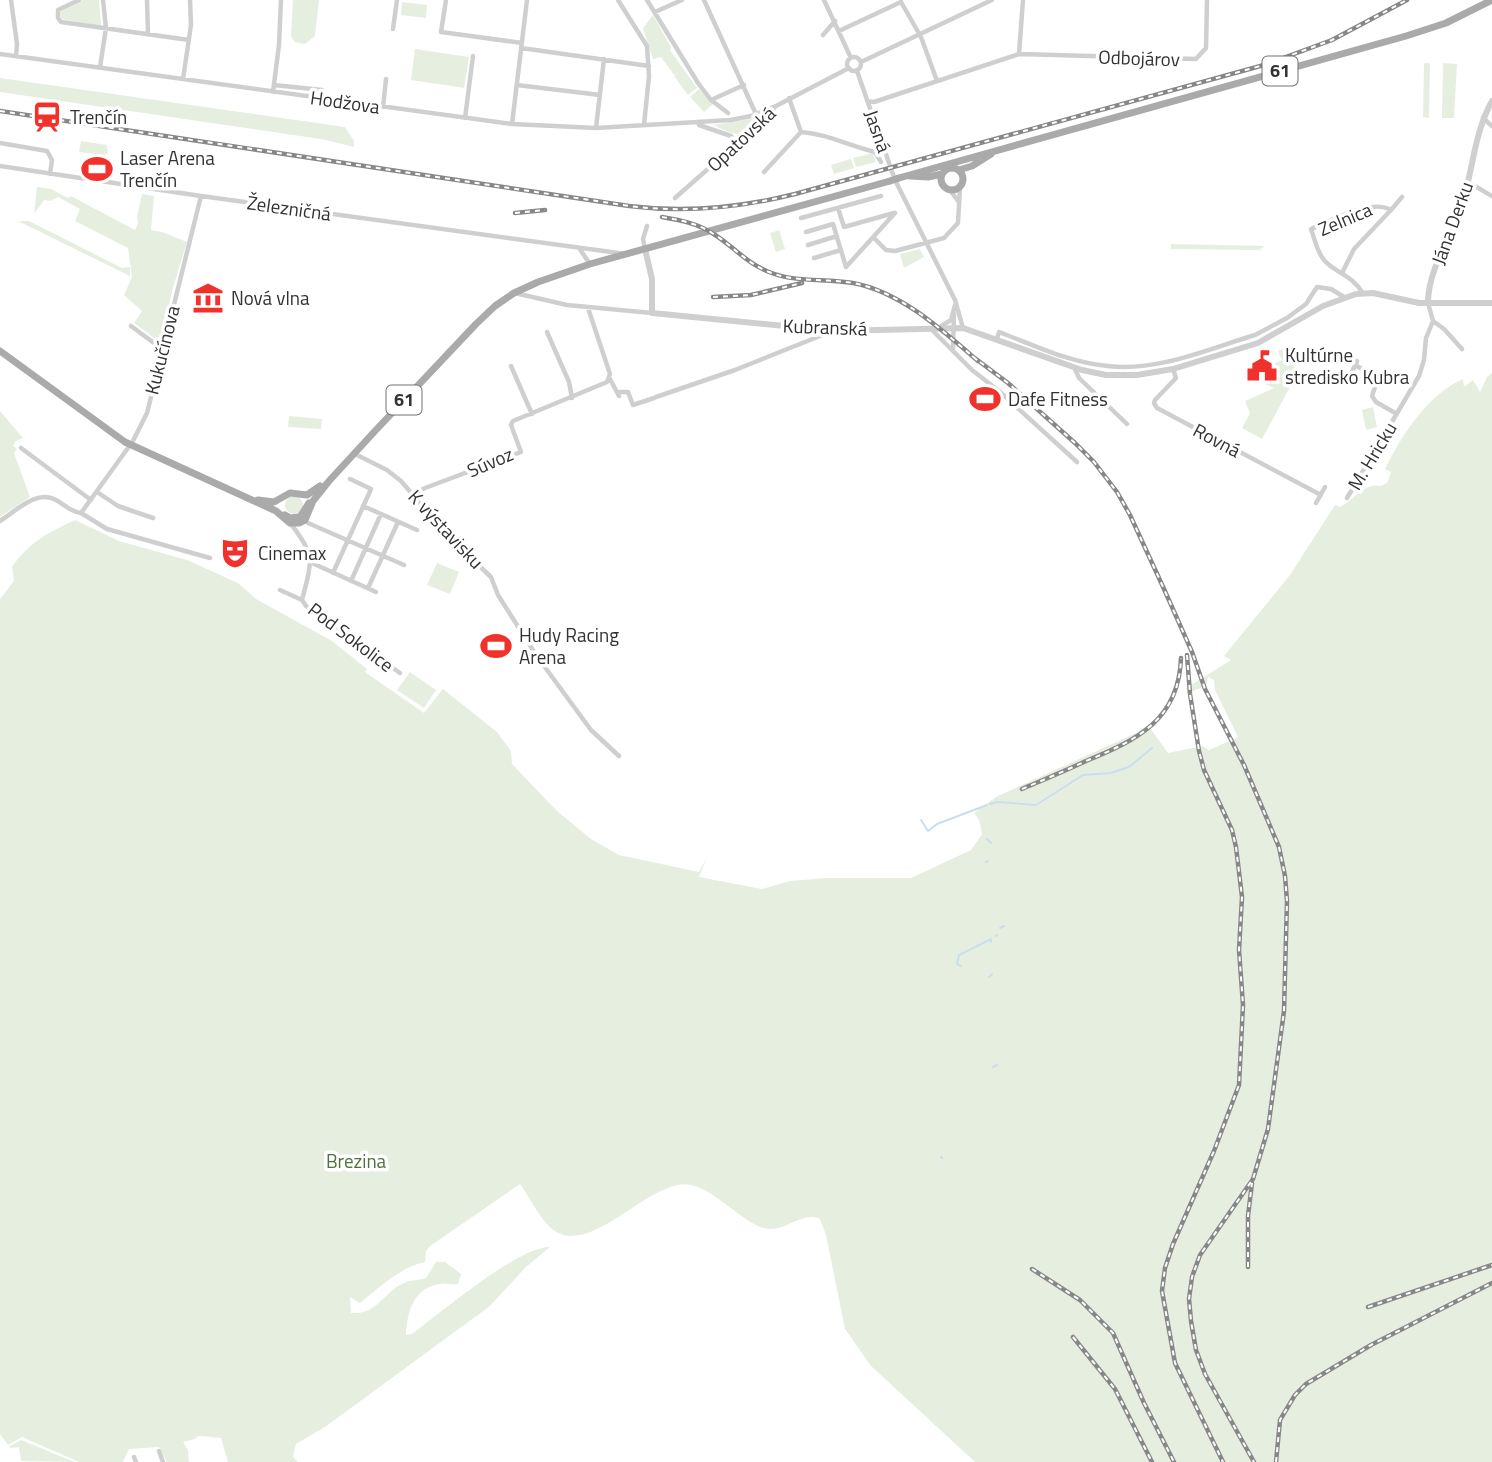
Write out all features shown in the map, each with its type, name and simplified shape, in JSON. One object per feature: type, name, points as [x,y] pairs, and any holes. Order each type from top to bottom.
[{"type":"main road","name":"61","points":[[302,523],[312,498],[476,324],[514,293],[538,282],[590,264],[1413,34],[1456,19],[1492,1]]},
{"type":"main road","name":"61","points":[[898,178],[942,178],[949,168],[961,174],[1002,149]]},
{"type":"main road","points":[[942,178],[950,190],[960,187],[961,174]]},
{"type":"main road","name":"61","points":[[0,351],[131,445],[251,499],[281,508],[290,518],[302,523]]},
{"type":"main road","name":"61","points":[[281,508],[290,493],[312,493],[324,486]]},
{"type":"main road","name":"61","points":[[302,523],[324,486]]},
{"type":"main road","points":[[260,502],[287,489],[307,491],[324,486]]},
{"type":"main road","points":[[292,489],[305,500],[306,508]]},
{"type":"main road","name":"61","points":[[281,508],[290,523]]},
{"type":"main road","points":[[290,523],[302,523]]},
{"type":"street","points":[[11,0],[18,44],[16,56]]},
{"type":"street","points":[[79,0],[60,8],[57,13],[63,23],[189,40]]},
{"type":"street","points":[[100,67],[106,28],[103,0]]},
{"type":"street","points":[[147,0],[148,34]]},
{"type":"street","points":[[183,79],[189,40],[190,0]]},
{"type":"street","points":[[273,92],[281,0]]},
{"type":"street","points":[[393,29],[397,0]]},
{"type":"street","points":[[446,0],[441,32],[649,66]]},
{"type":"street","points":[[512,124],[527,0]]},
{"type":"street","points":[[618,0],[647,46],[649,66],[644,125]]},
{"type":"street","points":[[647,0],[698,83],[711,100],[728,113]]},
{"type":"street","points":[[655,12],[682,0]]},
{"type":"street","points":[[704,0],[760,123]]},
{"type":"street","points":[[824,0],[851,58]]},
{"type":"street","points":[[861,62],[992,0]]},
{"type":"street","points":[[1019,54],[1023,0]]},
{"type":"street","name":"Odbojárov","points":[[867,101],[873,103],[1019,54],[1196,59],[1206,48],[1208,0]]},
{"type":"street","points":[[839,31],[901,2],[919,35],[937,81]]},
{"type":"street","points":[[823,35],[835,21]]},
{"type":"street","name":"Hodžova","points":[[0,54],[512,124],[596,128],[691,123],[731,120],[776,106]]},
{"type":"street","points":[[465,118],[473,56]]},
{"type":"street","points":[[851,58],[857,58],[861,62]]},
{"type":"street","points":[[851,58],[848,61],[849,68],[856,71],[861,62]]},
{"type":"street","points":[[596,128],[604,59]]},
{"type":"street","name":"Opatovská","points":[[675,198],[776,106],[849,68]]},
{"type":"street","name":"Jasná","points":[[856,71],[899,191],[956,300],[959,327]]},
{"type":"street","points":[[383,107],[386,79]]},
{"type":"street","points":[[274,85],[321,90],[326,100]]},
{"type":"street","points":[[517,85],[600,95]]},
{"type":"street","points":[[711,100],[744,85]]},
{"type":"street","points":[[789,98],[801,132]]},
{"type":"street","name":"Jána Derku","points":[[1428,303],[1428,292],[1445,244],[1457,220],[1483,118],[1492,103]]},
{"type":"street","points":[[1483,118],[1492,126]]},
{"type":"street","name":"Hodžova","points":[[691,123],[719,130],[731,136],[737,143]]},
{"type":"street","points":[[801,132],[821,134],[847,145],[875,152],[881,162]]},
{"type":"street","points":[[764,172],[801,132]]},
{"type":"street","points":[[0,143],[47,151],[52,160],[50,174]]},
{"type":"street","name":"Železničná","points":[[0,166],[627,254]]},
{"type":"street","points":[[1468,182],[1492,196]]},
{"type":"street","points":[[874,238],[891,251],[944,238],[955,229],[960,217],[960,187]]},
{"type":"street","points":[[950,190],[958,202]]},
{"type":"street","name":"Kukučínova","points":[[81,513],[131,445],[146,413],[201,196]]},
{"type":"street","points":[[802,218],[881,196]]},
{"type":"street","points":[[1391,210],[1402,197]]},
{"type":"street","name":"Zelnica","points":[[1342,273],[1354,249],[1391,210],[1370,206],[1311,229],[1326,263],[1358,285],[1362,292]]},
{"type":"street","points":[[806,232],[833,224],[846,269],[895,213],[844,227],[838,208]]},
{"type":"street","points":[[879,217],[881,230]]},
{"type":"street","points":[[647,226],[643,239],[652,279],[652,313]]},
{"type":"street","points":[[808,244],[837,236]]},
{"type":"street","points":[[579,248],[590,264]]},
{"type":"street","points":[[814,258],[841,250]]},
{"type":"street","name":"Kubranská","points":[[1289,322],[1306,304],[1315,289],[1331,289],[1344,297]]},
{"type":"street","name":"Kubranská","points":[[514,293],[588,308],[835,331],[959,327],[1032,348],[1071,364],[1106,370],[1143,371],[1173,369],[1220,356],[1344,297],[1362,292],[1428,303],[1492,303]]},
{"type":"street","points":[[940,328],[949,323],[954,314],[956,300]]},
{"type":"street","name":"M. Hricku","points":[[1347,499],[1419,376],[1426,338],[1433,321],[1428,303]]},
{"type":"street","points":[[1306,304],[1312,312]]},
{"type":"street","points":[[588,308],[610,379],[618,394],[628,392],[633,405],[736,370],[835,331]]},
{"type":"street","points":[[953,349],[952,339],[959,327],[954,314]]},
{"type":"street","points":[[1433,321],[1462,349]]},
{"type":"street","points":[[131,326],[162,349]]},
{"type":"street","points":[[930,328],[972,370],[1077,462]]},
{"type":"street","points":[[547,332],[569,382],[572,398]]},
{"type":"street","name":"Kubranská","points":[[1143,371],[1181,357],[1257,339]]},
{"type":"street","points":[[1217,347],[1220,356]]},
{"type":"street","points":[[1181,357],[1183,366]]},
{"type":"street","name":"M. Hricku","points":[[1352,372],[1356,363],[1378,378],[1372,396],[1376,402],[1397,414]]},
{"type":"street","points":[[1071,364],[1079,378],[1127,424]]},
{"type":"street","points":[[511,366],[532,414]]},
{"type":"street","name":"Rovná","points":[[1173,369],[1176,377],[1155,400],[1157,408],[1321,495]]},
{"type":"street","name":"Súvoz","points":[[413,494],[521,452],[511,425],[513,421],[604,385],[610,379]]},
{"type":"street","points":[[21,448],[91,500]]},
{"type":"street","name":"K výstavisku","points":[[354,453],[392,473],[452,540],[491,577],[498,595],[536,655],[591,730],[619,756]]},
{"type":"street","points":[[333,573],[371,489],[350,479]]},
{"type":"street","points":[[1316,503],[1325,487]]},
{"type":"street","points":[[97,492],[118,506],[153,517]]},
{"type":"street","points":[[0,521],[40,496],[48,495],[107,529],[210,558]]},
{"type":"street","points":[[363,506],[417,530]]},
{"type":"street","points":[[351,581],[380,514]]},
{"type":"street","points":[[368,588],[398,522]]},
{"type":"street","points":[[290,523],[302,538],[312,563],[376,592]]},
{"type":"street","points":[[302,538],[302,523],[404,565]]},
{"type":"street","name":"Pod Sokolice","points":[[302,600],[312,563]]},
{"type":"street","name":"Pod Sokolice","points":[[280,590],[302,600],[306,606],[400,673]]},
{"type":"street","points":[[159,1451],[163,1462]]},
{"type":"green space","points":[[83,0],[99,0],[101,26],[61,19],[60,12]]},
{"type":"green space","points":[[293,0],[319,0],[315,36],[305,44],[295,42],[291,36]]},
{"type":"green space","points":[[402,2],[427,5],[426,18],[401,15]]},
{"type":"green space","points":[[653,15],[671,47],[670,50],[697,88],[688,95],[674,76],[678,72],[674,75],[661,57],[653,59],[643,28]]},
{"type":"green space","points":[[415,49],[469,57],[464,88],[411,80]]},
{"type":"green space","points":[[1424,63],[1430,63],[1429,118],[1423,117]]},
{"type":"green space","points":[[1443,63],[1457,64],[1454,118],[1442,118]]},
{"type":"green space","points":[[0,78],[345,127],[354,141],[354,147],[321,139],[0,92]]},
{"type":"green space","points":[[699,89],[713,104],[704,112],[690,97]]},
{"type":"green space","points":[[756,118],[758,124],[741,134],[731,133],[713,125]]},
{"type":"green space","points":[[81,141],[107,145],[108,153],[104,155],[79,152]]},
{"type":"green space","points":[[873,153],[876,162],[856,167],[853,158]]},
{"type":"green space","points":[[851,159],[854,168],[834,174],[831,165]]},
{"type":"green space","points":[[37,187],[51,189],[68,198],[71,196],[135,230],[142,194],[154,196],[151,230],[187,242],[172,291],[161,343],[134,323],[142,311],[124,295],[132,277],[128,248],[75,221],[80,209],[58,197],[50,201],[44,200],[34,214]]},
{"type":"green space","points":[[18,221],[29,221],[122,268],[130,267],[130,276]]},
{"type":"green space","points":[[779,230],[785,249],[776,252],[770,233]]},
{"type":"green space","points":[[1171,244],[1265,246],[1259,250],[1171,249]]},
{"type":"green space","points":[[920,249],[924,257],[904,268],[900,254]]},
{"type":"green space","points":[[1282,349],[1291,358],[1297,374],[1262,439],[1242,428],[1250,413],[1245,401],[1274,388],[1265,384],[1276,367],[1275,363],[1282,360],[1278,351]]},
{"type":"green space","name":"Brezina","points":[[1492,373],[1492,1462],[975,1462],[871,1366],[845,1329],[826,1235],[820,1219],[808,1217],[776,1229],[761,1227],[701,1188],[691,1185],[675,1186],[658,1193],[601,1227],[583,1234],[566,1236],[546,1223],[520,1184],[430,1246],[426,1251],[425,1262],[398,1273],[360,1303],[350,1297],[351,1313],[360,1313],[374,1307],[406,1282],[426,1278],[436,1262],[445,1262],[461,1274],[458,1284],[432,1286],[418,1295],[408,1317],[406,1335],[412,1334],[519,1257],[550,1247],[526,1267],[490,1306],[325,1427],[296,1444],[293,1457],[298,1462],[228,1462],[221,1438],[198,1436],[183,1442],[188,1450],[189,1462],[167,1462],[159,1447],[129,1449],[123,1462],[79,1462],[22,1437],[8,1445],[0,1434],[0,599],[14,581],[12,567],[25,551],[40,539],[75,520],[119,541],[187,560],[238,583],[256,599],[332,641],[367,669],[365,672],[424,713],[443,689],[497,732],[511,751],[512,764],[557,811],[591,839],[619,855],[699,872],[707,857],[699,877],[762,889],[790,881],[827,878],[911,878],[971,850],[982,834],[979,820],[974,813],[996,797],[1148,725],[1168,753],[1202,746],[1209,750],[1238,737],[1215,690],[1214,680],[1208,677],[1206,686],[1188,693],[1186,688],[1231,660],[1224,656],[1290,575],[1335,505],[1340,507],[1364,489],[1387,483],[1391,472],[1385,469],[1399,443],[1427,406],[1450,386],[1463,379],[1464,387],[1473,380],[1480,392]]},
{"type":"green space","points":[[1373,407],[1377,427],[1366,430],[1362,410]]},
{"type":"green space","points":[[0,411],[23,438],[13,446],[17,449],[14,453],[30,497],[0,517]]},
{"type":"green space","points":[[289,416],[322,419],[321,429],[288,427]]},
{"type":"green space","points":[[294,496],[300,499],[303,505],[300,511],[294,514],[288,511],[285,505],[288,499]]},
{"type":"green space","points":[[437,563],[459,572],[450,594],[427,585]]},
{"type":"green space","points":[[410,672],[436,690],[424,708],[397,690]]},
{"type":"green space","points":[[21,1440],[75,1462],[21,1461],[19,1447],[9,1446]]},
{"type":"waterway","points":[[990,804],[997,802],[1036,805],[1083,775],[1111,773],[1129,767],[1152,748]]},
{"type":"waterway","points":[[921,820],[928,831],[937,824],[987,805]]},
{"type":"waterway","points":[[987,839],[991,843]]},
{"type":"waterway","points":[[1000,928],[1004,926]]},
{"type":"waterway","points":[[961,966],[957,964],[959,955],[991,939],[991,942]]},
{"type":"waterway","points":[[989,977],[992,974]]},
{"type":"waterway","points":[[993,1067],[997,1065]]},
{"type":"railway","points":[[0,111],[629,206],[712,208],[795,194],[1264,65],[1332,40],[1407,0]]},
{"type":"railway","points":[[515,213],[545,210]]},
{"type":"railway","points":[[662,217],[688,222],[706,230],[753,264],[769,272],[790,278],[853,283],[888,295],[920,314],[978,361]]},
{"type":"railway","points":[[713,297],[751,295],[802,283]]},
{"type":"railway","points":[[972,356],[1008,383],[1075,443],[1117,492],[1164,589],[1205,689],[1244,765],[1279,847],[1287,901],[1284,1011],[1268,1129],[1253,1179],[1200,1255],[1192,1277],[1189,1299],[1196,1350],[1205,1374],[1254,1462]]},
{"type":"railway","points":[[1187,655],[1199,751],[1204,770],[1232,830],[1236,847],[1242,897],[1239,950],[1243,1005],[1239,1085],[1214,1151],[1173,1244],[1165,1268],[1162,1291],[1175,1363],[1223,1462]]},
{"type":"railway","points":[[1022,789],[1122,745],[1152,725],[1164,712],[1172,697],[1181,658]]},
{"type":"railway","points":[[1248,1267],[1248,1216],[1252,1183]]},
{"type":"railway","points":[[1368,1307],[1492,1265]]},
{"type":"railway","points":[[1032,1269],[1080,1300],[1113,1333],[1174,1462]]},
{"type":"railway","points":[[1276,1462],[1280,1420],[1295,1395],[1306,1384],[1371,1345],[1492,1283]]},
{"type":"railway","points":[[1073,1337],[1115,1389],[1152,1462]]},
{"type":"place","name":"Trenčín","points":[[47,117]]},
{"type":"place","name":"Laser Arena Trenčín","points":[[97,169]]},
{"type":"place","name":"Nová vlna","points":[[208,298]]},
{"type":"place","name":"Kultúrne stredisko Kubra","points":[[1262,366]]},
{"type":"place","name":"Dafe Fitness","points":[[985,399]]},
{"type":"place","name":"Cinemax","points":[[235,553]]},
{"type":"place","name":"Hudy Racing Arena","points":[[496,646]]}]
